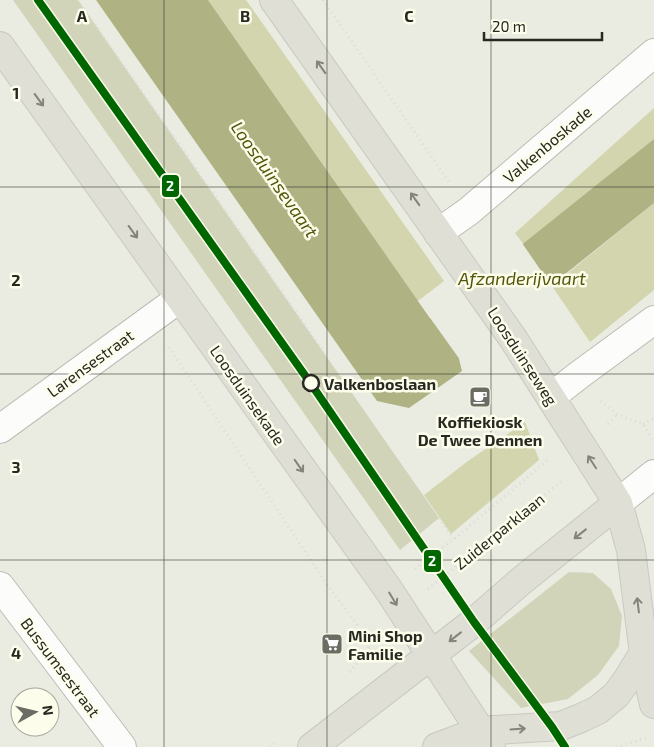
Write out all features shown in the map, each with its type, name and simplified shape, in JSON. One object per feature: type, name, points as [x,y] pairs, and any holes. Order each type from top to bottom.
[{"type":"main road","name":"Loosduinseweg","points":[[274,0],[514,340],[618,503],[631,550],[649,656],[654,704]]},
{"type":"main road","name":"Loosduinsekade","points":[[0,46],[432,654],[485,739]]},
{"type":"main road","points":[[312,747],[490,609],[521,581],[618,503]]},
{"type":"main road","points":[[437,747],[561,726],[581,718],[598,710],[616,695],[649,656]]},
{"type":"street","name":"Valkenboskade","points":[[438,233],[469,211],[654,53]]},
{"type":"street","name":"Larensestraat","points":[[0,429],[180,298]]},
{"type":"street","points":[[551,397],[654,320]]},
{"type":"street","points":[[618,503],[654,474]]},
{"type":"street","name":"Bussumsestraat","points":[[0,586],[122,747]]},
{"type":"path","points":[[78,0],[322,349]]},
{"type":"path","points":[[323,0],[469,211]]},
{"type":"path","points":[[150,318],[332,592],[354,621],[370,648],[373,669],[387,690]]},
{"type":"path","points":[[354,621],[394,601],[454,539],[580,444],[591,414],[603,403]]},
{"type":"path","name":"Zuiderparklaan","points":[[344,679],[370,648],[376,632],[394,601],[450,570],[563,480],[580,444],[617,414],[643,424]]},
{"type":"path","points":[[654,418],[643,424],[654,442]]},
{"type":"path","points":[[439,518],[454,539]]},
{"type":"path","points":[[270,747],[284,736]]},
{"type":"path","points":[[616,747],[654,736]]},
{"type":"shaded area","points":[[13,0],[78,0],[439,518],[400,550]]},
{"type":"shaded area","points":[[208,0],[246,0],[444,281],[418,301]]},
{"type":"shaded area","points":[[654,108],[654,139],[524,245],[515,233]]},
{"type":"shaded area","points":[[654,203],[654,290],[590,342],[552,286]]},
{"type":"shaded area","points":[[525,422],[539,460],[451,534],[424,495],[468,461]]},
{"type":"shaded area","points":[[569,572],[593,573],[611,589],[622,616],[619,646],[598,675],[568,699],[521,708],[469,651]]},
{"type":"water","points":[[96,0],[208,0],[430,318],[654,139],[654,203],[459,359],[462,371],[409,408],[377,401]]},
{"type":"pier","points":[[522,243],[553,288],[462,360],[463,364],[418,301],[420,299],[431,315]]},
{"type":"transit line","name":"2","points":[[38,0],[309,381],[474,622],[565,747]]},
{"type":"place","name":"Valkenboslaan","points":[[311,383]]},
{"type":"place","name":"Koffiekiosk De Twee Dennen","points":[[480,397]]},
{"type":"place","name":"Mini Shop Familie","points":[[332,644]]},
{"type":"water label","name":"Loosduinsevaart","points":[[275,179]]},
{"type":"water label","name":"Afzanderijvaart","points":[[522,278]]}]
